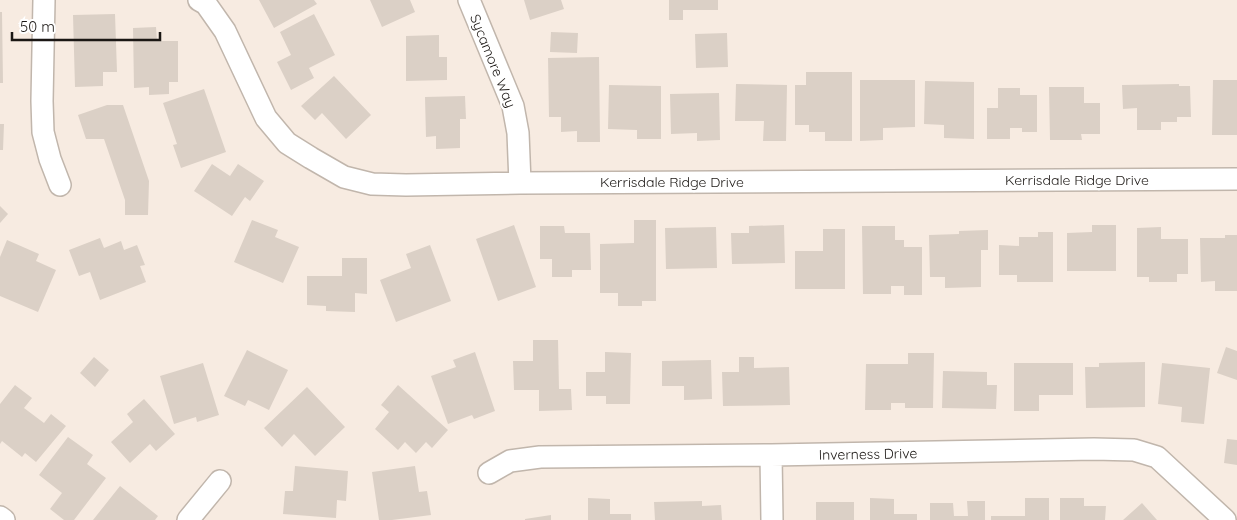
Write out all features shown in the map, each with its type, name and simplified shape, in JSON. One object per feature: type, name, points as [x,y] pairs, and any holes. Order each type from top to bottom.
[{"type":"street","points":[[44,0],[43,132],[50,159],[60,185]]},
{"type":"street","name":"Kerrisdale Ridge Drive","points":[[199,0],[206,4],[225,31],[266,118],[287,143],[344,177],[372,184],[1237,179]]},
{"type":"street","name":"Sycamore Way","points":[[469,0],[513,106],[518,133],[520,183]]},
{"type":"street","name":"Inverness Drive","points":[[489,473],[510,461],[540,457],[771,456],[1094,449],[1134,450],[1157,458],[1225,520]]},
{"type":"street","points":[[771,456],[772,520]]},
{"type":"street","points":[[188,520],[220,481]]},
{"type":"street","points":[[0,517],[4,520]]},
{"type":"building","points":[[259,0],[314,0],[317,4],[274,28]]},
{"type":"building","points":[[370,0],[410,0],[415,12],[382,27]]},
{"type":"building","points":[[524,0],[561,0],[564,9],[530,20]]},
{"type":"building","points":[[669,0],[718,0],[718,10],[683,10],[683,20],[669,20]]},
{"type":"building","points":[[0,12],[2,12],[3,83],[0,83]]},
{"type":"building","points":[[115,14],[117,72],[103,72],[103,86],[75,87],[73,15]]},
{"type":"building","points":[[314,14],[335,55],[309,68],[314,78],[291,90],[277,62],[291,55],[280,32]]},
{"type":"building","points":[[156,27],[157,41],[178,41],[178,82],[169,82],[169,94],[149,95],[149,87],[134,88],[133,28]]},
{"type":"building","points":[[551,32],[578,33],[577,53],[550,52]]},
{"type":"building","points":[[727,33],[728,67],[696,68],[695,34]]},
{"type":"building","points":[[439,35],[439,57],[447,57],[447,80],[406,81],[406,36]]},
{"type":"building","points":[[599,57],[600,142],[577,142],[577,131],[561,132],[561,117],[549,117],[548,58]]},
{"type":"building","points":[[806,72],[852,72],[852,141],[825,141],[825,132],[809,132],[809,125],[795,125],[795,85],[806,85]]},
{"type":"building","points":[[334,76],[371,115],[346,139],[322,113],[315,120],[301,106]]},
{"type":"building","points":[[860,80],[915,80],[915,127],[883,128],[883,140],[860,141]]},
{"type":"building","points":[[1213,80],[1237,80],[1237,135],[1212,135]]},
{"type":"building","points":[[925,81],[974,82],[974,139],[944,138],[944,125],[924,124]]},
{"type":"building","points":[[736,84],[787,85],[786,141],[763,141],[764,121],[735,121]]},
{"type":"building","points":[[1179,84],[1179,86],[1190,86],[1191,117],[1177,117],[1177,122],[1161,122],[1161,130],[1137,130],[1137,108],[1123,109],[1122,85]]},
{"type":"building","points":[[609,85],[661,86],[661,139],[637,139],[637,130],[608,129]]},
{"type":"building","points":[[1049,87],[1084,87],[1084,103],[1100,103],[1100,134],[1081,134],[1082,140],[1050,140]]},
{"type":"building","points":[[998,88],[1020,88],[1020,95],[1037,95],[1037,132],[1022,132],[1022,128],[1010,128],[1010,139],[987,139],[987,108],[998,108]]},
{"type":"building","points":[[204,89],[226,152],[181,168],[173,145],[177,144],[163,103]]},
{"type":"building","points":[[719,93],[720,140],[697,141],[697,133],[671,134],[670,94]]},
{"type":"building","points":[[465,96],[466,119],[460,119],[460,148],[436,149],[436,136],[426,137],[425,97]]},
{"type":"building","points":[[107,105],[123,105],[149,181],[148,215],[125,215],[125,200],[104,139],[86,139],[78,115]]},
{"type":"building","points":[[0,124],[4,124],[3,150],[0,150]]},
{"type":"building","points":[[212,164],[230,176],[238,164],[264,181],[250,201],[245,197],[232,216],[194,191]]},
{"type":"building","points":[[0,206],[8,214],[0,223]]},
{"type":"building","points":[[252,220],[278,230],[275,237],[299,247],[283,283],[234,262]]},
{"type":"building","points":[[634,220],[656,220],[656,301],[642,301],[642,306],[618,306],[618,293],[600,293],[600,244],[634,243]]},
{"type":"building","points":[[514,225],[536,287],[498,301],[476,239]]},
{"type":"building","points":[[784,225],[785,263],[732,264],[731,233],[749,233],[749,226]]},
{"type":"building","points":[[1092,225],[1116,225],[1116,271],[1067,271],[1067,233],[1092,232]]},
{"type":"building","points":[[540,226],[564,226],[565,233],[590,233],[591,270],[572,270],[572,277],[552,277],[552,259],[540,259]]},
{"type":"building","points":[[862,226],[895,226],[895,240],[904,240],[904,247],[922,247],[922,295],[904,295],[904,286],[891,286],[891,294],[863,294]]},
{"type":"building","points":[[716,227],[717,268],[666,269],[665,228]]},
{"type":"building","points":[[1161,227],[1161,239],[1188,239],[1188,274],[1177,274],[1177,282],[1149,282],[1149,277],[1137,277],[1137,228]]},
{"type":"building","points":[[823,229],[845,229],[845,289],[795,289],[795,251],[823,251]]},
{"type":"building","points":[[988,230],[988,250],[981,250],[981,287],[945,288],[945,277],[930,277],[929,235],[959,234],[959,231]]},
{"type":"building","points":[[1038,232],[1053,232],[1053,282],[1017,282],[1017,275],[999,275],[999,245],[1019,246],[1019,237],[1038,237]]},
{"type":"building","points":[[1225,235],[1237,235],[1237,291],[1215,291],[1215,281],[1201,282],[1200,238],[1225,238]]},
{"type":"building","points":[[100,238],[104,248],[121,241],[124,250],[137,245],[145,265],[140,266],[146,282],[100,300],[90,272],[79,276],[69,250]]},
{"type":"building","points":[[7,240],[39,254],[36,261],[56,270],[38,312],[0,296],[0,257]]},
{"type":"building","points":[[430,245],[451,301],[396,322],[380,280],[411,268],[406,254]]},
{"type":"building","points":[[342,258],[367,258],[367,294],[355,293],[355,312],[326,311],[326,306],[307,305],[307,276],[342,276]]},
{"type":"building","points":[[533,340],[558,340],[559,389],[571,389],[572,410],[539,411],[539,390],[514,390],[513,361],[533,361]]},
{"type":"building","points":[[1226,347],[1237,351],[1237,380],[1217,373]]},
{"type":"building","points":[[247,350],[288,370],[269,410],[248,400],[245,406],[224,396]]},
{"type":"building","points":[[475,352],[495,411],[474,419],[472,415],[448,424],[431,376],[456,367],[453,360]]},
{"type":"building","points":[[605,352],[631,353],[630,404],[606,404],[606,396],[586,396],[586,372],[605,372]]},
{"type":"building","points":[[908,353],[934,353],[933,408],[905,408],[905,403],[891,403],[891,410],[865,410],[866,364],[908,364]]},
{"type":"building","points":[[94,357],[109,370],[95,387],[80,373]]},
{"type":"building","points":[[739,357],[754,357],[754,368],[789,367],[790,405],[723,406],[722,372],[739,372]]},
{"type":"building","points":[[711,360],[712,399],[684,400],[684,386],[662,386],[662,361]]},
{"type":"building","points":[[1145,362],[1145,407],[1086,408],[1085,367],[1099,367],[1099,363]]},
{"type":"building","points":[[203,363],[219,415],[197,422],[196,417],[174,424],[160,376]]},
{"type":"building","points":[[1014,363],[1073,363],[1073,395],[1039,395],[1039,411],[1014,411]]},
{"type":"building","points":[[1162,363],[1210,368],[1204,424],[1181,422],[1182,407],[1158,404]]},
{"type":"building","points":[[943,371],[987,372],[987,385],[997,385],[996,409],[942,408]]},
{"type":"building","points":[[15,385],[32,398],[24,408],[44,423],[51,414],[66,426],[36,462],[25,453],[22,457],[2,441],[0,444],[0,404]]},
{"type":"building","points":[[398,385],[448,430],[432,448],[426,442],[416,453],[405,442],[398,450],[375,429],[389,412],[381,405]]},
{"type":"building","points":[[307,387],[345,427],[315,456],[294,434],[282,447],[264,428]]},
{"type":"building","points":[[144,399],[175,434],[156,451],[150,444],[130,463],[111,442],[133,422],[127,414]]},
{"type":"building","points":[[68,437],[93,455],[87,464],[106,478],[74,520],[64,520],[50,509],[62,493],[39,475]]},
{"type":"building","points":[[1227,439],[1237,440],[1237,465],[1224,463]]},
{"type":"building","points":[[295,466],[348,471],[346,501],[337,500],[336,518],[283,514],[285,491],[293,491]]},
{"type":"building","points":[[415,466],[419,492],[427,491],[431,515],[379,520],[372,472]]},
{"type":"building","points":[[120,486],[158,516],[155,520],[93,520]]},
{"type":"building","points":[[588,498],[610,499],[610,514],[631,514],[631,520],[588,520]]},
{"type":"building","points":[[870,498],[894,499],[894,514],[917,514],[917,520],[870,520]]},
{"type":"building","points":[[1025,498],[1049,498],[1049,520],[991,520],[991,516],[1025,516]]},
{"type":"building","points":[[1060,498],[1084,498],[1084,506],[1106,506],[1105,520],[1060,520]]},
{"type":"building","points":[[702,501],[702,506],[721,505],[722,520],[655,520],[654,502]]},
{"type":"building","points":[[967,501],[985,501],[985,520],[930,520],[930,503],[953,503],[954,516],[968,516]]},
{"type":"building","points":[[816,502],[854,502],[854,520],[816,520]]},
{"type":"building","points":[[1142,503],[1157,520],[1123,520]]},
{"type":"building","points":[[551,515],[551,520],[525,520],[525,519]]}]
